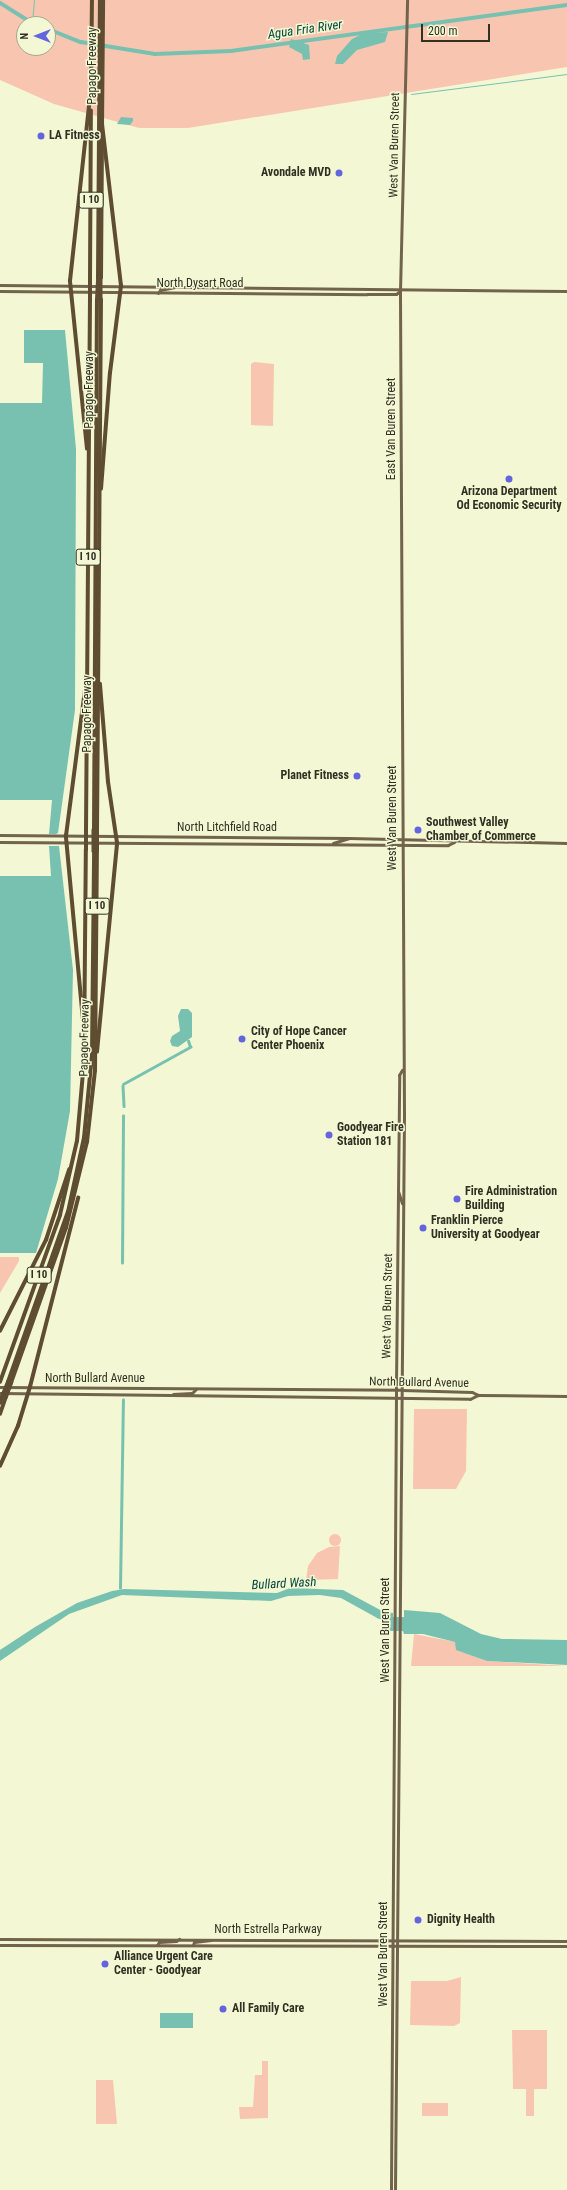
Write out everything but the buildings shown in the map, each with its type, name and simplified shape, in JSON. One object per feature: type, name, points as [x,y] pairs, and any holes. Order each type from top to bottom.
[{"type":"highway","name":"Papago Freeway","points":[[0,1382],[60,1215],[81,1110],[85,980],[92,0]]},
{"type":"highway","points":[[100,0],[101,125],[121,286],[110,379],[103,483],[100,492]]},
{"type":"highway","name":"Papago Freeway","points":[[0,1414],[3,1396],[61,1244],[79,1182],[91,1119],[95,1058],[95,830],[100,492],[99,278],[103,0]]},
{"type":"highway","points":[[88,458],[70,285],[90,121]]},
{"type":"highway","points":[[95,830],[99,300]]},
{"type":"highway","points":[[95,1058],[117,843],[108,782],[98,672]]},
{"type":"highway","points":[[84,1029],[66,836],[87,676]]},
{"type":"highway","points":[[9,1383],[68,1212],[81,1159],[91,1084],[94,980]]},
{"type":"highway","points":[[0,1331],[46,1240],[71,1165]]},
{"type":"highway","points":[[0,1466],[15,1434],[30,1387],[77,1206],[79,1182]]},
{"type":"highway","points":[[0,1404],[3,1396]]},
{"type":"main road","name":"West Van Buren Street","points":[[400,291],[408,0]]},
{"type":"main road","name":"North Dysart Road","points":[[0,285],[396,289],[400,291],[567,291]]},
{"type":"main road","points":[[158,292],[160,290],[176,286]]},
{"type":"main road","name":"North Dysart Road","points":[[0,291],[396,294],[400,291]]},
{"type":"main road","name":"East Van Buren Street","points":[[400,291],[401,566]]},
{"type":"main road","name":"West Van Buren Street","points":[[395,2190],[404,1115],[402,1070],[401,566]]},
{"type":"main road","name":"North Litchfield Road","points":[[0,835],[349,838],[449,840],[454,842],[567,843]]},
{"type":"main road","points":[[318,843],[328,841],[331,838]]},
{"type":"main road","points":[[333,843],[349,838]]},
{"type":"main road","name":"North Litchfield Road","points":[[0,842],[333,843],[448,845],[454,842]]},
{"type":"main road","name":"West Van Buren Street","points":[[391,2190],[399,1075],[402,1070]]},
{"type":"main road","points":[[399,1115],[404,1115]]},
{"type":"main road","points":[[398,1191],[403,1205]]},
{"type":"main road","name":"North Bullard Avenue","points":[[0,1387],[402,1390],[472,1392],[478,1395],[472,1399],[28,1394],[3,1396]]},
{"type":"main road","points":[[168,1395],[192,1393],[196,1389]]},
{"type":"main road","points":[[478,1395],[567,1396]]},
{"type":"main road","points":[[396,1463],[401,1463]]},
{"type":"main road","points":[[55,1938],[57,1945]]},
{"type":"main road","name":"North Estrella Parkway","points":[[0,1939],[567,1941]]},
{"type":"main road","points":[[157,1945],[159,1942],[179,1939]]},
{"type":"main road","points":[[193,1945],[194,1942],[215,1939]]},
{"type":"main road","points":[[464,1940],[464,1945]]},
{"type":"main road","name":"North Estrella Parkway","points":[[0,1945],[567,1946]]},
{"type":"main road","points":[[392,2012],[397,2012]]},
{"type":"shaded area","points":[[0,0],[567,0],[567,67],[188,128],[139,128],[54,104],[0,80]]},
{"type":"shaded area","points":[[254,362],[274,364],[273,426],[251,425],[251,364]]},
{"type":"shaded area","points":[[0,1257],[19,1257],[19,1261],[0,1293]]},
{"type":"shaded area","points":[[414,1409],[467,1409],[466,1471],[456,1489],[413,1489]]},
{"type":"shaded area","points":[[333,1534],[337,1534],[341,1540],[337,1546],[333,1546],[329,1542],[329,1538]]},
{"type":"shaded area","points":[[340,1546],[338,1579],[306,1580],[308,1566],[317,1553],[329,1547]]},
{"type":"shaded area","points":[[414,1634],[456,1642],[469,1654],[487,1661],[567,1666],[411,1666]]},
{"type":"shaded area","points":[[461,1977],[460,2023],[454,2026],[410,2025],[411,1981],[447,1981]]},
{"type":"shaded area","points":[[512,2030],[547,2030],[547,2089],[534,2089],[534,2116],[526,2116],[526,2089],[513,2089]]},
{"type":"shaded area","points":[[262,2061],[268,2061],[268,2118],[240,2119],[239,2107],[253,2107],[255,2075],[262,2075]]},
{"type":"shaded area","points":[[96,2080],[113,2080],[117,2124],[96,2124]]},
{"type":"shaded area","points":[[422,2103],[448,2103],[448,2116],[422,2116]]},
{"type":"water","points":[[388,32],[385,42],[357,50],[343,64],[335,64],[337,56],[352,39],[364,33]]},
{"type":"water","points":[[291,39],[309,45],[310,59],[303,60],[302,54],[289,47]]},
{"type":"water","points":[[121,117],[133,118],[133,121],[130,125],[117,124]]},
{"type":"water","points":[[24,330],[65,330],[76,449],[75,710],[58,833],[56,834],[49,834],[52,800],[0,800],[0,403],[42,403],[43,363],[24,363]]},
{"type":"water","points":[[49,846],[59,846],[73,970],[70,1111],[58,1179],[36,1253],[0,1253],[0,876],[51,876]]},
{"type":"water","points":[[181,1009],[188,1009],[192,1013],[192,1037],[178,1047],[172,1046],[170,1041],[172,1036],[180,1031],[178,1016]]},
{"type":"water","points":[[290,1588],[343,1590],[384,1612],[393,1613],[393,1617],[404,1617],[404,1610],[440,1613],[481,1634],[502,1639],[567,1640],[567,1665],[487,1661],[456,1650],[455,1642],[423,1634],[404,1634],[403,1631],[387,1631],[387,1619],[379,1619],[341,1598],[320,1595],[288,1596],[271,1601],[122,1595],[69,1614],[0,1661],[0,1650],[35,1627],[77,1603],[112,1591],[124,1589],[277,1593]]},
{"type":"water","points":[[160,2013],[193,2013],[193,2028],[160,2028]]},
{"type":"waterway","points":[[33,16],[34,0]]},
{"type":"waterway","name":"Agua Fria River","points":[[0,3],[21,16]]},
{"type":"waterway","name":"Agua Fria River","points":[[56,32],[81,42],[155,54],[231,51],[567,5]]},
{"type":"waterway","points":[[411,94],[567,74]]},
{"type":"waterway","points":[[123,1084],[190,1047],[188,1041]]},
{"type":"waterway","points":[[123,1086],[124,1106]]},
{"type":"waterway","points":[[122,1263],[123,1116]]},
{"type":"waterway","points":[[120,1588],[123,1400]]},
{"type":"place","name":"LA Fitness","points":[[41,136]]},
{"type":"place","name":"Avondale MVD","points":[[339,173]]},
{"type":"place","name":"Arizona Department Od Economic Security","points":[[509,479]]},
{"type":"place","name":"Planet Fitness","points":[[357,776]]},
{"type":"place","name":"Southwest Valley Chamber of Commerce","points":[[418,830]]},
{"type":"place","name":"City of Hope Cancer Center Phoenix","points":[[242,1039]]},
{"type":"place","name":"Goodyear Fire Station 181","points":[[329,1135]]},
{"type":"place","name":"Fire Administration Building","points":[[457,1199]]},
{"type":"place","name":"Franklin Pierce University at Goodyear","points":[[423,1228]]},
{"type":"place","name":"Dignity Health","points":[[418,1920]]},
{"type":"place","name":"Alliance Urgent Care Center - Goodyear","points":[[105,1964]]},
{"type":"place","name":"All Family Care","points":[[223,2009]]},
{"type":"water label","name":"Bullard Wash","points":[[284,1584]]}]
